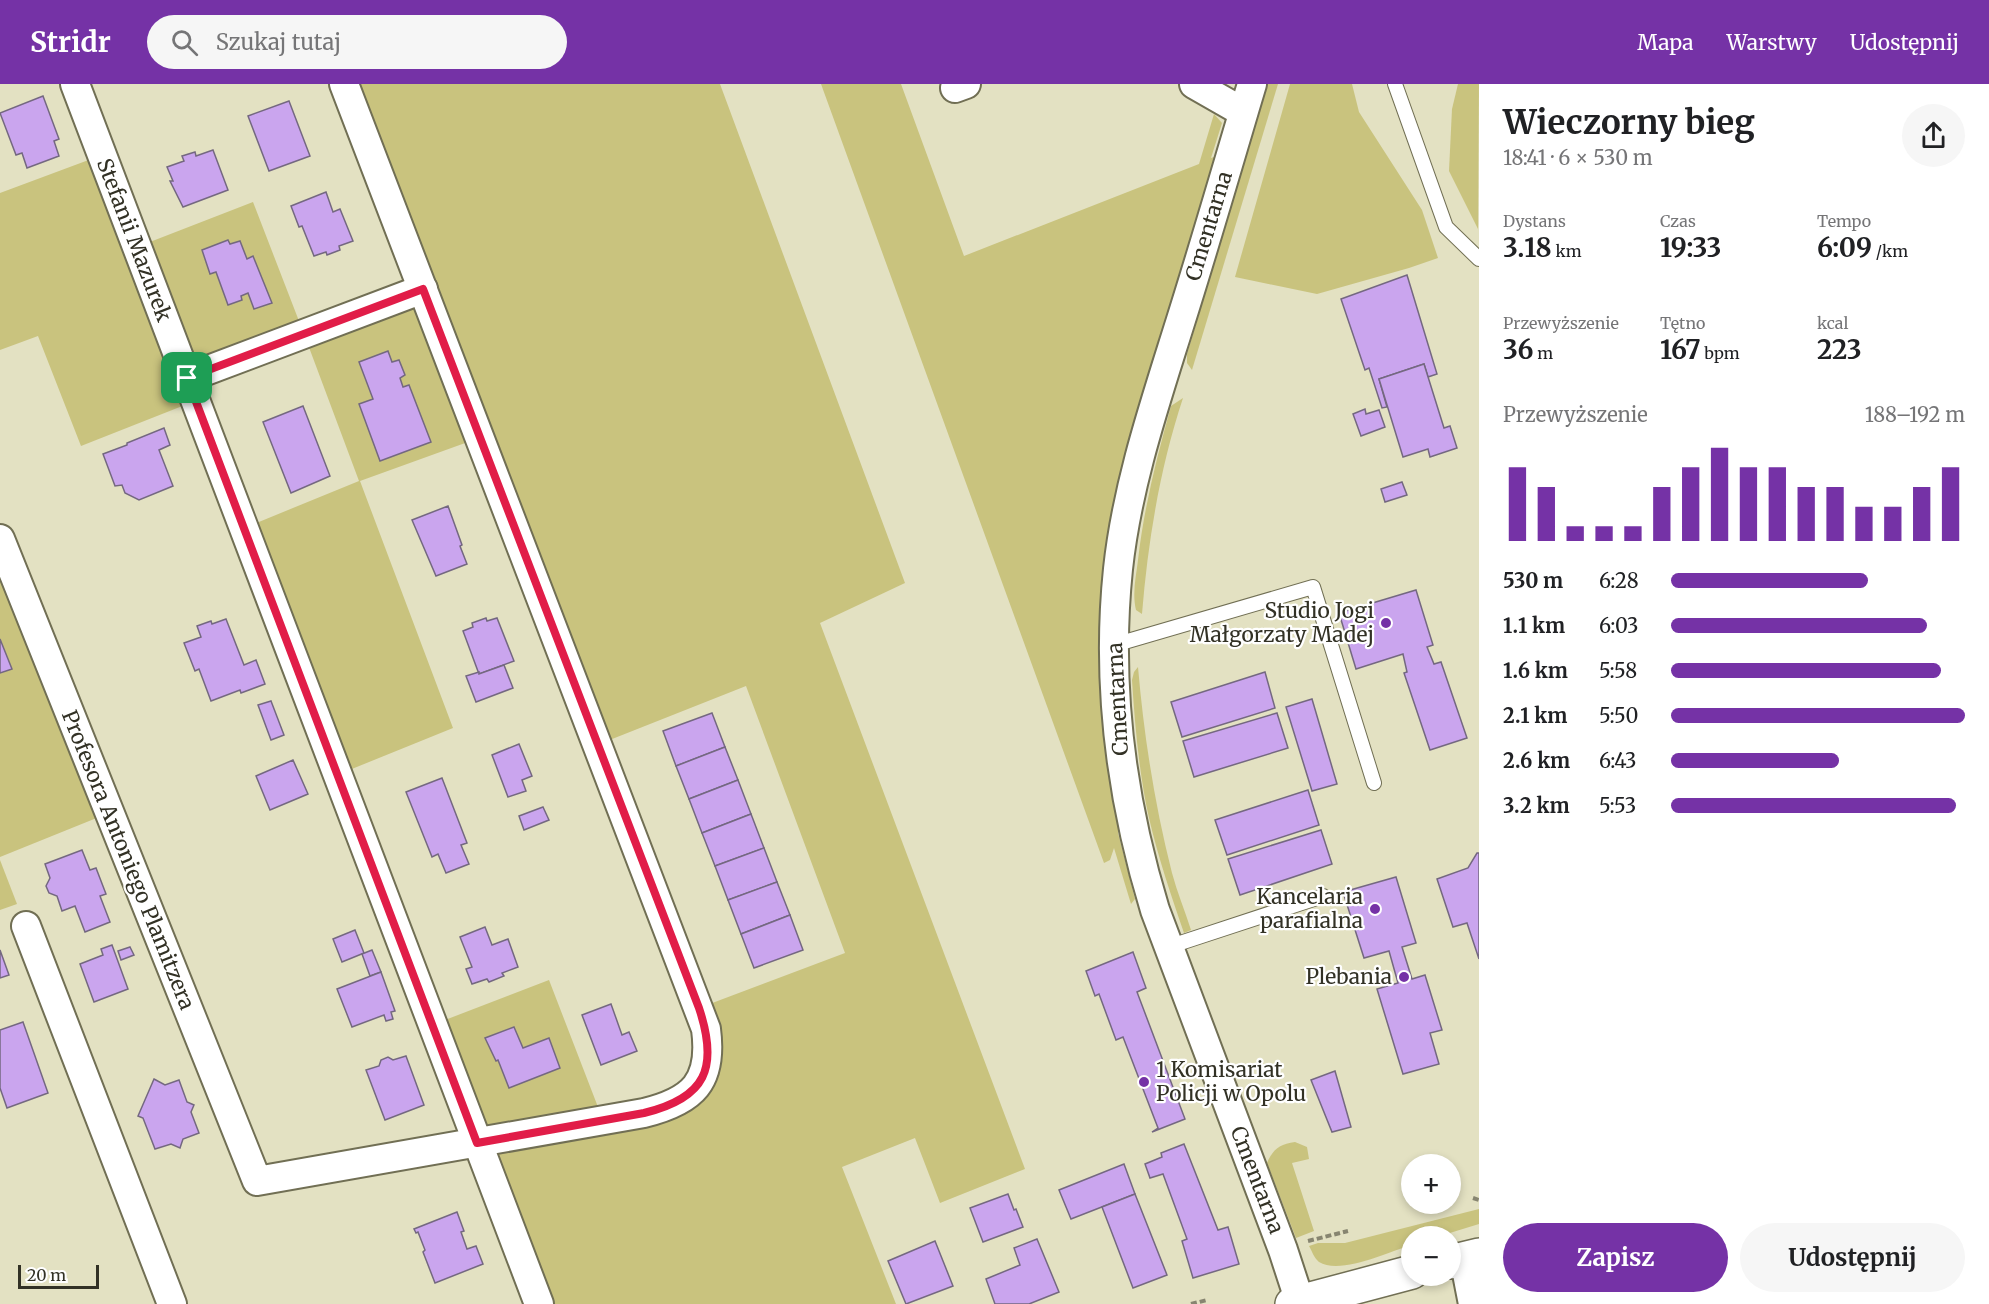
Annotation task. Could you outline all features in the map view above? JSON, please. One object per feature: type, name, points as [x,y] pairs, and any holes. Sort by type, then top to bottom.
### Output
[{"type":"main road","points":[[1296,1303],[1401,1275]]},
{"type":"street","name":"Stefanii Mazurek","points":[[75,84],[539,1304]]},
{"type":"street","points":[[344,84],[699,1008],[708,1044],[703,1076],[696,1088],[685,1098],[668,1107],[477,1143]]},
{"type":"street","points":[[1194,84],[1243,112]]},
{"type":"street","name":"Cmentarna","points":[[1252,84],[1154,403],[1129,504],[1118,569],[1114,691],[1117,737],[1127,802],[1142,867],[1168,947],[1280,1240],[1296,1303]]},
{"type":"street","points":[[187,378],[423,289]]},
{"type":"street","name":"Profesora Antoniego Plamitzera","points":[[0,539],[257,1181],[477,1143]]},
{"type":"street","points":[[26,926],[172,1304]]},
{"type":"street","points":[[1464,1258],[1473,1304]]},
{"type":"lane","points":[[1395,84],[1446,227],[1479,259]]},
{"type":"lane","points":[[1114,645],[1313,587],[1374,783]]},
{"type":"lane","points":[[1168,947],[1323,896]]},
{"type":"path","points":[[1473,1197],[1479,1200]]},
{"type":"path","points":[[1301,1243],[1348,1231]]},
{"type":"path","points":[[1191,1304],[1207,1300]]},
{"type":"shaded area","points":[[344,84],[720,84],[905,583],[820,623],[1025,1169],[940,1203],[915,1138],[842,1167],[896,1304],[539,1304],[432,1025],[549,980],[603,1120],[696,1088],[699,1008],[845,953],[746,686],[597,745],[479,438],[360,481],[453,728],[337,775],[244,528],[359,481],[304,334],[422,289]]},
{"type":"shaded area","points":[[821,84],[901,84],[964,256],[1199,164],[1214,114],[1222,123],[1211,158],[1231,151],[1122,539],[1127,802],[1118,833],[1135,899],[1131,904],[1114,848],[1110,860],[1104,863]]},
{"type":"shaded area","points":[[1268,84],[1278,84],[1192,370],[1187,363],[1187,354]]},
{"type":"shaded area","points":[[1290,84],[1352,84],[1359,112],[1422,210],[1438,258],[1317,294],[1235,277]]},
{"type":"shaded area","points":[[1458,84],[1479,84],[1478,229],[1449,171],[1452,109]]},
{"type":"shaded area","points":[[102,155],[137,247],[253,202],[304,334],[187,378],[195,401],[81,446],[38,336],[0,350],[0,193]]},
{"type":"shaded area","points":[[1183,398],[1156,505],[1142,614],[1136,610],[1134,591],[1144,521],[1171,406]]},
{"type":"shaded area","points":[[0,539],[109,813],[0,857]]},
{"type":"shaded area","points":[[1138,667],[1143,719],[1160,822],[1174,880],[1191,930],[1184,933],[1156,847],[1143,784],[1132,680]]},
{"type":"shaded area","points":[[0,860],[17,904],[0,910]]},
{"type":"shaded area","points":[[1295,1142],[1307,1147],[1309,1159],[1292,1163],[1314,1231],[1296,1238],[1267,1163],[1278,1148]]},
{"type":"shaded area","points":[[1479,1209],[1479,1224],[1461,1230],[1461,1226],[1412,1226],[1461,1214]]},
{"type":"shaded area","points":[[1401,1229],[1401,1249],[1352,1264],[1339,1266],[1319,1262],[1309,1246],[1318,1243],[1345,1243]]},
{"type":"building","points":[[43,96],[59,139],[54,141],[59,156],[27,168],[22,153],[16,155],[0,113]]},
{"type":"building","points":[[289,101],[310,156],[269,171],[248,116]]},
{"type":"building","points":[[213,150],[228,190],[183,207],[170,181],[173,181],[167,167],[184,161],[182,156],[195,152],[196,156]]},
{"type":"building","points":[[326,192],[333,212],[340,209],[353,241],[339,246],[340,250],[327,255],[326,252],[314,256],[291,206]]},
{"type":"building","points":[[228,240],[230,244],[240,241],[247,259],[253,256],[272,303],[254,309],[248,293],[241,296],[242,300],[228,305],[216,272],[210,274],[202,250]]},
{"type":"building","points":[[1407,275],[1437,374],[1428,377],[1424,364],[1379,379],[1387,407],[1382,408],[1369,368],[1365,370],[1341,299]]},
{"type":"building","points":[[388,351],[392,362],[399,360],[405,375],[400,378],[403,387],[409,385],[431,442],[380,461],[359,404],[373,399],[359,362]]},
{"type":"building","points":[[1424,364],[1444,428],[1450,426],[1457,448],[1430,457],[1428,449],[1403,457],[1379,379]]},
{"type":"building","points":[[303,406],[330,476],[291,493],[263,422]]},
{"type":"building","points":[[1365,409],[1366,414],[1379,410],[1385,427],[1361,436],[1353,414]]},
{"type":"building","points":[[164,428],[170,445],[159,450],[173,486],[139,500],[125,493],[122,485],[115,486],[103,454]]},
{"type":"building","points":[[1402,482],[1407,495],[1385,502],[1381,489]]},
{"type":"building","points":[[448,506],[467,564],[436,576],[412,520]]},
{"type":"building","points":[[1416,590],[1433,645],[1427,647],[1434,664],[1441,662],[1467,738],[1430,750],[1404,673],[1407,672],[1403,654],[1356,669],[1339,613]]},
{"type":"building","points":[[486,618],[487,621],[497,618],[514,661],[479,674],[463,631],[473,627],[472,623]]},
{"type":"building","points":[[226,619],[244,665],[256,660],[265,684],[211,701],[199,669],[195,671],[184,643],[201,637],[197,626]]},
{"type":"building","points":[[0,639],[12,669],[0,673]]},
{"type":"building","points":[[504,665],[513,688],[476,702],[466,676]]},
{"type":"building","points":[[1265,672],[1275,708],[1182,737],[1171,702]]},
{"type":"building","points":[[1312,699],[1337,784],[1312,791],[1286,707]]},
{"type":"building","points":[[271,701],[284,735],[271,740],[258,705]]},
{"type":"building","points":[[712,713],[725,747],[676,766],[663,731]]},
{"type":"building","points":[[1277,713],[1288,748],[1194,777],[1183,741]]},
{"type":"building","points":[[519,744],[532,776],[522,780],[526,791],[508,797],[492,755]]},
{"type":"building","points":[[725,747],[738,780],[689,799],[676,766]]},
{"type":"building","points":[[293,760],[308,794],[270,810],[256,776]]},
{"type":"building","points":[[442,778],[467,843],[461,845],[469,864],[446,873],[438,854],[432,857],[406,792]]},
{"type":"building","points":[[738,780],[751,814],[702,833],[689,799]]},
{"type":"building","points":[[1308,790],[1319,825],[1227,855],[1215,820]]},
{"type":"building","points":[[543,807],[549,820],[524,830],[519,816]]},
{"type":"building","points":[[751,814],[764,848],[715,866],[702,833]]},
{"type":"building","points":[[1321,830],[1332,864],[1240,895],[1228,859]]},
{"type":"building","points":[[764,848],[777,882],[728,900],[715,866]]},
{"type":"building","points":[[82,850],[90,870],[96,868],[106,894],[100,896],[110,922],[85,932],[75,906],[62,911],[57,896],[49,893],[46,886],[50,878],[45,864]]},
{"type":"building","points":[[1479,853],[1479,959],[1467,923],[1453,927],[1437,879],[1468,868]]},
{"type":"building","name":"Plebania","points":[[1396,877],[1416,943],[1402,947],[1412,979],[1425,975],[1442,1030],[1430,1033],[1439,1064],[1403,1074],[1377,989],[1398,983],[1389,951],[1364,958],[1343,892]]},
{"type":"building","points":[[777,882],[790,915],[741,934],[728,900]]},
{"type":"building","points":[[790,915],[803,950],[754,968],[741,934]]},
{"type":"building","points":[[485,927],[492,945],[508,939],[518,967],[502,973],[504,976],[489,982],[487,979],[472,984],[466,969],[472,967],[460,937]]},
{"type":"building","points":[[355,930],[364,953],[342,962],[333,939]]},
{"type":"building","points":[[112,945],[128,989],[94,1002],[80,964],[103,955],[101,949]]},
{"type":"building","points":[[130,947],[134,955],[121,960],[118,951]]},
{"type":"building","points":[[0,950],[9,975],[0,978]]},
{"type":"building","points":[[372,950],[381,972],[370,976],[362,954]]},
{"type":"building","points":[[1133,952],[1146,988],[1137,992],[1185,1119],[1152,1132],[1158,1128],[1123,1037],[1116,1040],[1099,994],[1095,996],[1086,971]]},
{"type":"building","points":[[381,972],[395,1011],[391,1012],[393,1019],[386,1021],[384,1015],[352,1027],[337,989]]},
{"type":"building","points":[[611,1004],[622,1035],[629,1032],[637,1051],[601,1065],[582,1015]]},
{"type":"building","points":[[23,1022],[48,1093],[7,1108],[0,1088],[0,1030]]},
{"type":"building","points":[[514,1027],[523,1048],[549,1038],[560,1068],[509,1088],[498,1060],[496,1061],[485,1038]]},
{"type":"building","points":[[406,1056],[424,1105],[385,1120],[366,1070],[379,1066],[381,1060],[388,1057],[393,1060]]},
{"type":"building","points":[[1335,1071],[1351,1127],[1332,1132],[1311,1080]]},
{"type":"building","points":[[154,1079],[165,1085],[179,1080],[187,1102],[194,1105],[191,1112],[199,1133],[183,1139],[180,1148],[171,1144],[155,1149],[143,1118],[138,1116]]},
{"type":"building","points":[[1184,1144],[1218,1230],[1228,1227],[1239,1264],[1193,1278],[1182,1241],[1187,1239],[1163,1174],[1150,1178],[1145,1164],[1162,1157],[1161,1153]]},
{"type":"building","points":[[1124,1164],[1135,1194],[1071,1219],[1059,1190]]},
{"type":"building","points":[[1008,1194],[1023,1227],[983,1242],[970,1208]]},
{"type":"building","points":[[1135,1194],[1167,1275],[1133,1288],[1102,1207]]},
{"type":"building","points":[[457,1212],[464,1231],[461,1232],[467,1249],[476,1246],[483,1264],[435,1283],[418,1232],[416,1233],[414,1229]]},
{"type":"building","points":[[1037,1239],[1059,1292],[1029,1304],[995,1304],[986,1279],[1020,1265],[1014,1248]]},
{"type":"building","points":[[935,1241],[953,1286],[906,1304],[888,1261]]},
{"type":"place","name":"Studio Jogi Małgorzaty Madej","points":[[1386,623]]},
{"type":"place","name":"Kancelaria parafialna","points":[[1375,909]]},
{"type":"place","name":"Plebania","points":[[1404,977]]},
{"type":"place","name":"1 Komisariat Policji w Opolu","points":[[1144,1082]]},
{"type":"route","points":[[423,289],[706,1029],[708,1044],[703,1076],[696,1088],[685,1098],[668,1107],[644,1113],[477,1143],[187,378],[423,289]]}]
